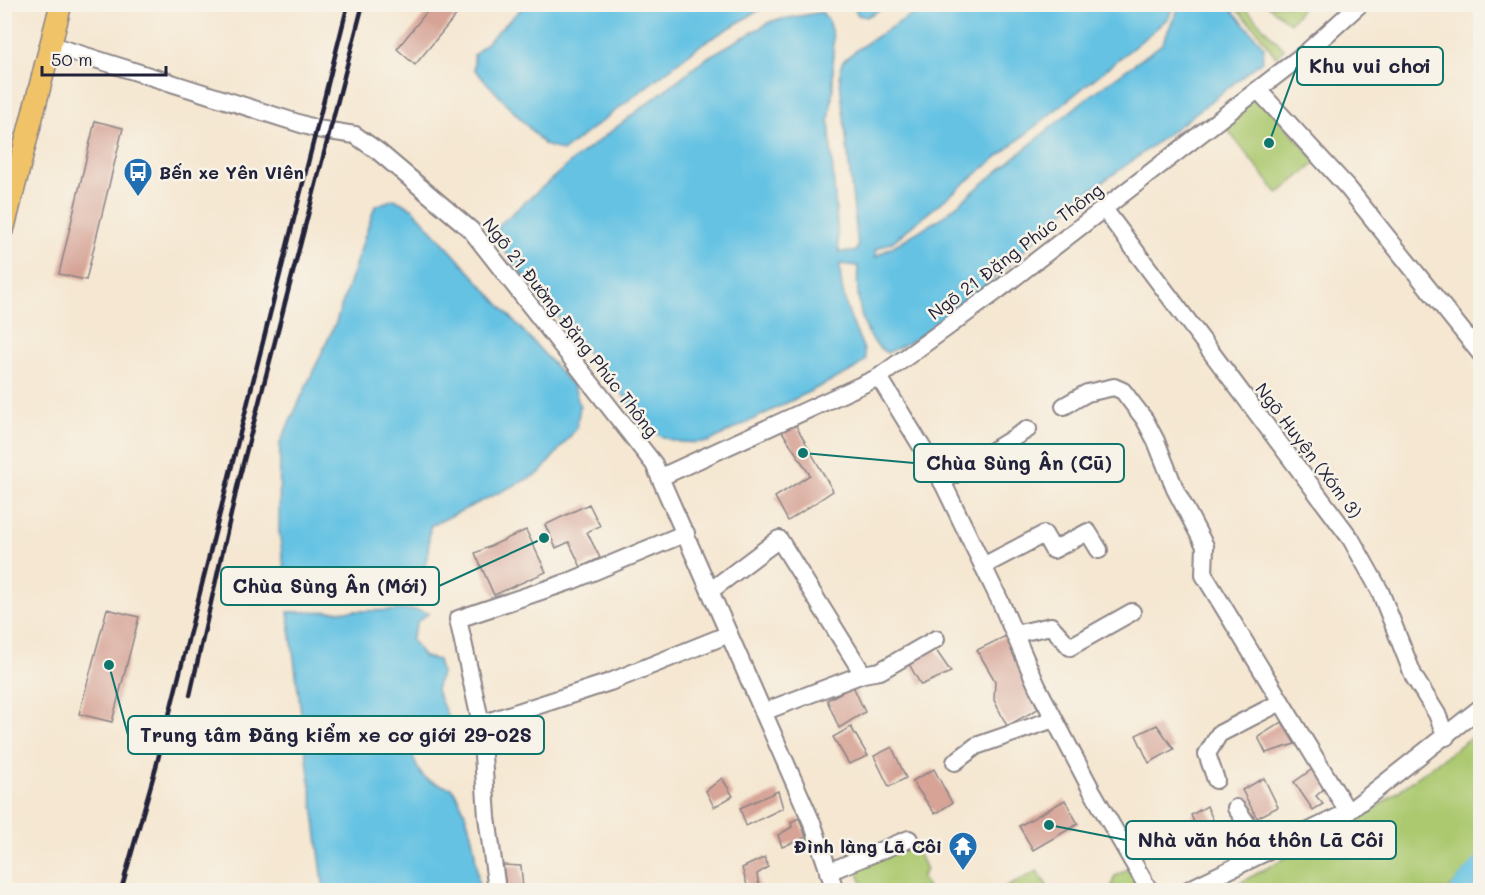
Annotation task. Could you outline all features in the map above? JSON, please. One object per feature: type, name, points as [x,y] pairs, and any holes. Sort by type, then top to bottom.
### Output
[{"type":"main road","points":[[4,227],[61,4]]},
{"type":"street","name":"Ngõ 21 Đặng Phúc Thông","points":[[661,477],[879,377],[997,291],[1258,90],[1308,51],[1360,4]]},
{"type":"street","name":"Ngõ 21 Đường Đặng Phúc Thông","points":[[51,45],[317,129],[355,135],[379,152],[471,230],[654,464],[813,825],[835,891]]},
{"type":"street","points":[[1258,90],[1348,188],[1480,353]]},
{"type":"street","name":"Ngõ Huyện (Xóm 3)","points":[[1104,209],[1352,539],[1380,591],[1414,677],[1437,714],[1446,737]]},
{"type":"street","points":[[879,377],[942,482],[1054,719],[1149,891]]},
{"type":"street","points":[[1064,406],[1087,393],[1114,387],[1123,391],[1144,420],[1175,489],[1205,546],[1204,575],[1348,812]]},
{"type":"street","points":[[942,482],[1028,429]]},
{"type":"street","points":[[983,566],[1044,534],[1053,550],[1088,531],[1099,550]]},
{"type":"street","points":[[497,891],[487,818],[481,724],[458,619],[571,581],[686,533]]},
{"type":"street","points":[[710,591],[779,539],[863,674]]},
{"type":"street","points":[[1015,634],[1051,626],[1070,647],[1132,612]]},
{"type":"street","points":[[481,724],[610,682],[729,634]]},
{"type":"street","points":[[763,712],[863,674],[880,671],[936,639]]},
{"type":"street","points":[[1215,780],[1207,754],[1219,734],[1281,702]]},
{"type":"street","points":[[1188,891],[1348,812],[1480,708]]},
{"type":"street","points":[[955,762],[976,746],[1054,719]]},
{"type":"street","points":[[1236,808],[1267,852]]},
{"type":"street","points":[[828,872],[909,839]]},
{"type":"green space","points":[[1232,5],[1242,5],[1284,49],[1276,57],[1254,27]]},
{"type":"green space","points":[[1267,5],[1300,5],[1303,7],[1290,23]]},
{"type":"green space","points":[[1258,95],[1317,162],[1278,194],[1223,124]]},
{"type":"green space","points":[[1480,731],[1480,855],[1448,890],[1227,890],[1374,809]]},
{"type":"green space","points":[[915,845],[926,870],[921,877],[929,890],[865,890],[856,869]]},
{"type":"green space","points":[[1131,867],[1148,890],[1111,890],[1114,877]]},
{"type":"green space","points":[[1037,871],[1050,890],[1006,890],[1005,888]]},
{"type":"water","points":[[526,4],[768,5],[702,44],[563,151],[545,145],[474,69],[474,55]]},
{"type":"water","points":[[853,4],[888,5],[867,17],[858,15]]},
{"type":"water","points":[[926,5],[1173,5],[1169,17],[1151,33],[892,242],[876,249],[875,257],[941,218],[1083,101],[1162,44],[1180,5],[1228,5],[1264,47],[1262,61],[1075,202],[983,289],[937,325],[913,340],[887,353],[878,346],[870,337],[861,314],[858,266],[840,264],[846,305],[866,360],[853,370],[708,442],[673,441],[654,432],[509,258],[498,237],[499,225],[571,162],[708,57],[772,21],[822,12],[828,20],[833,37],[833,89],[829,121],[839,252],[855,252],[858,247],[840,81],[841,65],[856,51]]},
{"type":"water","points":[[394,199],[412,208],[574,387],[580,407],[576,429],[540,473],[430,526],[428,553],[421,583],[360,599],[303,594],[287,589],[279,531],[280,443],[336,322],[375,206]]},
{"type":"water","points":[[416,610],[429,613],[418,621],[411,639],[424,657],[438,660],[441,673],[436,690],[449,719],[417,731],[409,740],[421,774],[432,782],[452,788],[459,799],[472,837],[479,890],[324,890],[288,612]]},
{"type":"building","points":[[433,4],[445,4],[457,14],[415,65],[397,49]]},
{"type":"building","points":[[95,121],[123,128],[86,280],[59,274]]},
{"type":"building","points":[[795,424],[833,491],[788,521],[775,497],[810,475],[781,430]]},
{"type":"building","points":[[589,504],[600,526],[587,532],[600,558],[581,567],[569,542],[556,548],[545,525]]},
{"type":"building","points":[[526,530],[546,572],[494,595],[475,553]]},
{"type":"building","points":[[107,609],[139,617],[112,722],[79,714]]},
{"type":"building","points":[[1006,636],[1038,709],[1007,726],[994,700],[995,681],[977,650]]},
{"type":"building","points":[[933,646],[951,672],[921,685],[909,664]]},
{"type":"building","points":[[853,686],[865,712],[839,728],[827,700]]},
{"type":"building","points":[[1282,722],[1295,744],[1266,753],[1258,737]]},
{"type":"building","points":[[1157,725],[1174,749],[1149,763],[1136,735]]},
{"type":"building","points":[[851,727],[868,756],[849,764],[833,737]]},
{"type":"building","points":[[892,747],[906,778],[889,787],[874,756]]},
{"type":"building","points":[[1317,766],[1328,785],[1316,796],[1323,804],[1313,810],[1294,782]]},
{"type":"building","points":[[934,769],[952,803],[935,814],[912,781]]},
{"type":"building","points":[[722,778],[733,796],[714,807],[706,791]]},
{"type":"building","points":[[1264,778],[1278,807],[1257,818],[1242,790]]},
{"type":"building","points":[[778,791],[783,808],[746,826],[740,808]]},
{"type":"building","points":[[1065,800],[1078,824],[1033,850],[1019,826]]},
{"type":"building","points":[[1207,806],[1222,840],[1205,850],[1191,815]]},
{"type":"building","points":[[799,818],[806,837],[782,847],[778,835],[792,827],[791,822]]},
{"type":"building","points":[[765,857],[768,867],[757,874],[759,887],[748,889],[742,868]]},
{"type":"building","points":[[503,865],[521,866],[523,889],[506,889]]},
{"type":"waterway","points":[[1460,890],[1480,867]]},
{"type":"railway","points":[[121,890],[156,767],[348,4]]},
{"type":"railway","points":[[190,695],[238,483],[363,4]]},
{"type":"place","name":"Khu vui chơi","points":[[1269,143]]},
{"type":"place","name":"Bến xe Yên Viên","points":[[138,198]]},
{"type":"place","name":"Chùa Sùng Ân (Cũ)","points":[[803,453]]},
{"type":"place","name":"Chùa Sùng Ân (Mới)","points":[[544,538]]},
{"type":"place","name":"Trung tâm Đăng kiểm xe cơ giới 29-02S","points":[[109,665]]},
{"type":"place","name":"Nhà văn hóa thôn Lã Côi","points":[[1049,825]]},
{"type":"place","name":"Đình làng Lã Côi","points":[[963,872]]}]
